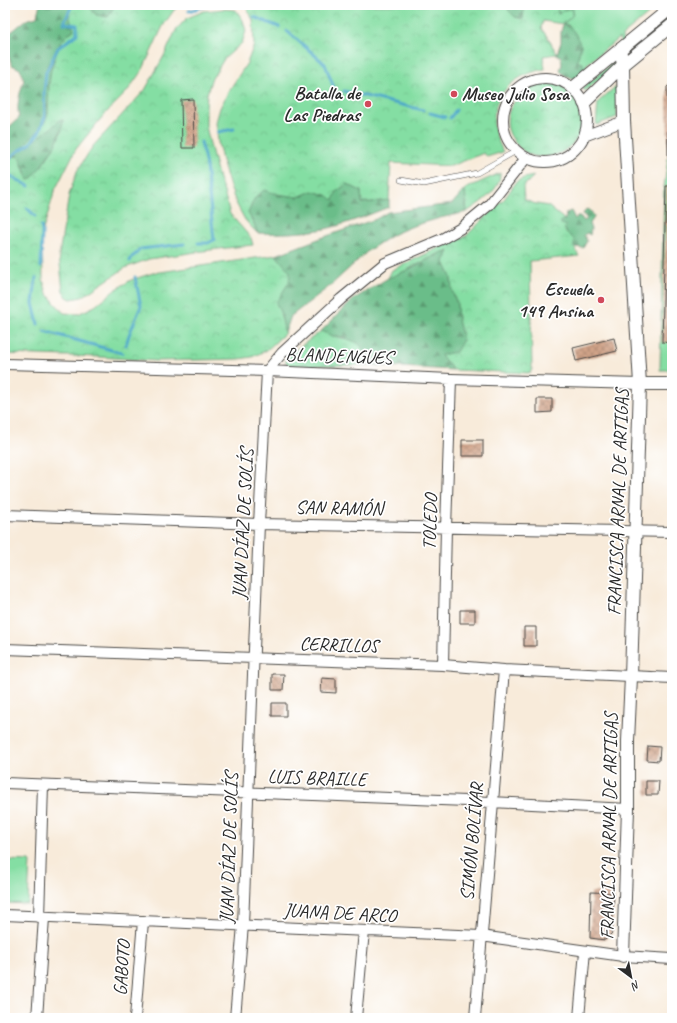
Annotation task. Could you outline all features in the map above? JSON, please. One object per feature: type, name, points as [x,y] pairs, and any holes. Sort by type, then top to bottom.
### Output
[{"type":"street","points":[[573,88],[672,7]]},
{"type":"street","points":[[584,103],[623,65],[672,25]]},
{"type":"street","name":"FRANCISCA ARNAL DE ARTIGAS","points":[[620,49],[623,65],[624,121],[640,384],[628,741],[628,809],[624,956]]},
{"type":"street","points":[[550,78],[562,81],[573,88],[584,103],[587,114],[587,125],[584,136],[577,148],[567,157],[554,162],[540,162],[526,158],[516,151],[509,143],[504,133],[503,111],[508,100],[516,90],[526,82],[550,78]]},
{"type":"street","points":[[584,136],[624,121]]},
{"type":"street","points":[[267,371],[282,353],[341,299],[385,263],[442,239],[461,228],[489,205],[526,158]]},
{"type":"street","name":"BLANDENGUES","points":[[5,364],[267,371],[451,379],[672,384]]},
{"type":"street","name":"JUAN DÍAZ DE SOLÍS","points":[[235,1018],[243,925],[259,524],[267,371]]},
{"type":"street","name":"TOLEDO","points":[[443,666],[451,379]]},
{"type":"street","name":"SAN RAMÓN","points":[[5,515],[259,524],[672,532]]},
{"type":"street","name":"CERRILLOS","points":[[5,649],[443,666],[672,678]]},
{"type":"street","name":"SIMÓN BOLÍVAR","points":[[475,1018],[504,670]]},
{"type":"street","name":"LUIS BRAILLE","points":[[5,783],[492,802],[628,809]]},
{"type":"street","points":[[37,1018],[42,917],[43,785]]},
{"type":"street","name":"JUANA DE ARCO","points":[[5,915],[481,936],[624,956],[672,959]]},
{"type":"street","name":"GABOTO","points":[[135,1018],[143,921]]},
{"type":"street","points":[[356,1018],[364,931]]},
{"type":"street","points":[[579,1018],[585,951]]},
{"type":"lane","points":[[401,180],[424,184],[477,173],[516,151]]},
{"type":"green space","points":[[40,5],[73,5],[71,7],[74,29],[61,41],[51,69],[48,113],[45,122],[25,147],[51,128],[59,120],[63,120],[62,128],[57,142],[40,168],[36,181],[29,182],[19,156],[5,157],[5,129],[19,118],[18,103],[24,80],[20,69],[12,65],[5,47],[5,37],[26,20],[37,17]]},
{"type":"green space","points":[[73,5],[88,5],[96,15],[108,17],[115,5],[181,5],[174,10],[163,26],[143,69],[126,93],[103,116],[76,149],[55,190],[42,233],[43,280],[47,293],[64,313],[78,314],[95,306],[115,290],[131,280],[153,273],[276,255],[290,272],[289,282],[276,303],[280,312],[285,333],[267,350],[252,357],[239,359],[156,361],[101,357],[5,354],[5,157],[19,156],[29,181],[46,160],[59,136],[63,120],[59,120],[51,128],[24,148],[26,143],[45,122],[48,113],[51,69],[61,41],[74,29],[70,20],[70,11]]},
{"type":"green space","points":[[88,5],[115,5],[108,17],[96,15]]},
{"type":"green space","points":[[245,5],[508,5],[508,10],[515,17],[523,19],[524,11],[521,5],[557,5],[558,13],[567,9],[573,9],[572,16],[563,24],[543,21],[541,28],[557,54],[543,56],[545,69],[535,71],[517,79],[503,92],[499,100],[495,109],[494,128],[503,152],[487,157],[484,153],[451,166],[391,163],[389,200],[362,203],[361,191],[347,184],[337,191],[333,200],[327,195],[312,191],[298,197],[277,194],[264,190],[254,199],[248,213],[257,233],[245,220],[230,187],[218,142],[216,122],[220,108],[228,92],[247,63],[254,45],[253,20]]},
{"type":"green space","points":[[508,5],[521,5],[524,10],[523,19],[515,17],[508,10]]},
{"type":"green space","points":[[557,5],[659,5],[622,36],[623,43],[621,44],[619,38],[586,65],[587,72],[583,76],[578,61],[581,46],[568,25],[563,24],[572,16],[573,9],[567,9],[558,14]]},
{"type":"green space","points":[[223,9],[236,10],[243,20],[246,31],[242,43],[224,59],[211,80],[207,94],[206,126],[219,179],[230,214],[251,238],[253,245],[149,259],[125,268],[82,297],[71,299],[67,297],[63,291],[59,255],[69,195],[77,171],[93,146],[145,90],[165,54],[176,30],[187,18],[204,11]]},
{"type":"green space","points":[[672,12],[672,21],[631,54],[630,46]]},
{"type":"green space","points":[[563,24],[570,27],[581,46],[577,62],[583,63],[583,76],[575,79],[565,76],[560,70],[562,64],[561,57],[557,54],[561,42]]},
{"type":"green space","points":[[617,59],[618,64],[585,91],[582,88]]},
{"type":"green space","points":[[545,82],[560,83],[582,109],[583,125],[575,142],[562,152],[546,157],[538,157],[523,151],[517,145],[509,131],[507,120],[510,109],[516,99],[524,91],[534,85]]},
{"type":"green space","points":[[615,87],[617,89],[617,117],[596,125],[598,102]]},
{"type":"green space","points":[[668,158],[672,158],[672,370],[660,370],[664,187]]},
{"type":"green space","points":[[500,173],[497,185],[493,191],[467,212],[465,189]]},
{"type":"green space","points":[[534,176],[523,187],[524,199],[532,203],[548,206],[565,220],[561,221],[561,224],[567,226],[564,229],[574,239],[574,247],[579,256],[530,261],[532,369],[530,373],[453,370],[441,355],[456,352],[463,340],[458,319],[457,304],[452,290],[451,277],[444,262],[449,251],[442,252],[388,278],[392,270],[466,236],[505,198],[517,181]]},
{"type":"green space","points":[[347,184],[361,191],[362,203],[389,200],[389,207],[333,227],[291,233],[257,233],[248,213],[254,199],[264,190],[277,194],[298,197],[312,191],[327,195],[337,191]]},
{"type":"green space","points":[[465,189],[467,212],[413,226],[394,234],[369,250],[330,286],[291,316],[285,333],[280,312],[275,303],[289,282],[280,260],[276,255],[376,219],[388,212],[452,204]]},
{"type":"green space","points":[[586,209],[590,210],[594,216],[589,224],[591,229],[590,235],[587,233],[584,235],[587,241],[583,248],[574,247],[573,239],[564,229],[566,226],[560,224],[561,221],[565,220],[566,213],[571,211],[575,219],[577,217],[581,217],[584,221],[587,219],[583,214]]},
{"type":"green space","points":[[449,251],[444,262],[451,277],[452,290],[457,304],[458,319],[463,340],[457,352],[441,355],[453,370],[367,365],[366,358],[356,343],[343,337],[332,336],[321,331],[354,299],[388,278],[442,252]]},
{"type":"green space","points":[[321,331],[332,336],[352,340],[361,346],[367,365],[289,366],[286,363],[286,358],[289,355]]},
{"type":"green space","points":[[5,860],[30,861],[28,904],[5,903]]},
{"type":"building","points":[[672,82],[672,158],[668,158],[667,87]]},
{"type":"building","points":[[193,99],[194,148],[182,148],[181,100]]},
{"type":"building","points":[[666,186],[672,186],[672,343],[662,342]]},
{"type":"building","points":[[614,338],[617,351],[576,361],[573,348]]},
{"type":"building","points":[[537,399],[552,399],[552,412],[537,413]]},
{"type":"building","points":[[462,440],[483,440],[483,456],[462,456]]},
{"type":"building","points":[[460,610],[475,610],[475,623],[460,623]]},
{"type":"building","points":[[524,627],[536,627],[536,646],[524,646]]},
{"type":"building","points":[[272,674],[284,674],[283,690],[272,690]]},
{"type":"building","points":[[322,678],[336,679],[336,693],[321,692]]},
{"type":"building","points":[[272,703],[286,703],[286,716],[272,716]]},
{"type":"building","points":[[648,746],[660,747],[659,761],[647,760]]},
{"type":"building","points":[[646,781],[659,781],[658,795],[646,795]]},
{"type":"building","points":[[591,892],[614,893],[612,933],[605,940],[590,938]]},
{"type":"waterway","points":[[5,163],[14,154],[30,144],[39,132],[45,117],[44,92],[46,72],[58,48],[77,34],[77,25],[64,23],[72,5]]},
{"type":"waterway","points":[[172,5],[176,7]]},
{"type":"waterway","points":[[189,11],[206,6]]},
{"type":"waterway","points":[[254,17],[279,27]]},
{"type":"waterway","points":[[287,31],[325,64],[334,88]]},
{"type":"waterway","points":[[344,91],[423,110]]},
{"type":"waterway","points":[[450,118],[456,110]]},
{"type":"waterway","points":[[430,113],[445,117]]},
{"type":"waterway","points":[[218,132],[234,129]]},
{"type":"waterway","points":[[198,243],[208,243],[214,240],[206,166],[201,142]]},
{"type":"waterway","points":[[5,173],[29,186]]},
{"type":"waterway","points":[[27,208],[35,216]]},
{"type":"waterway","points":[[41,226],[41,267]]},
{"type":"waterway","points":[[130,261],[140,249],[184,244]]},
{"type":"waterway","points":[[126,345],[141,306],[135,277]]},
{"type":"waterway","points":[[36,278],[33,303],[38,324]]},
{"type":"waterway","points":[[44,331],[122,353]]},
{"type":"place","name":"Museo Julio Sosa","points":[[454,94]]},
{"type":"place","name":"Batalla de Las Piedras","points":[[368,104]]},
{"type":"place","name":"Escuela 149 Ansina","points":[[601,300]]}]
